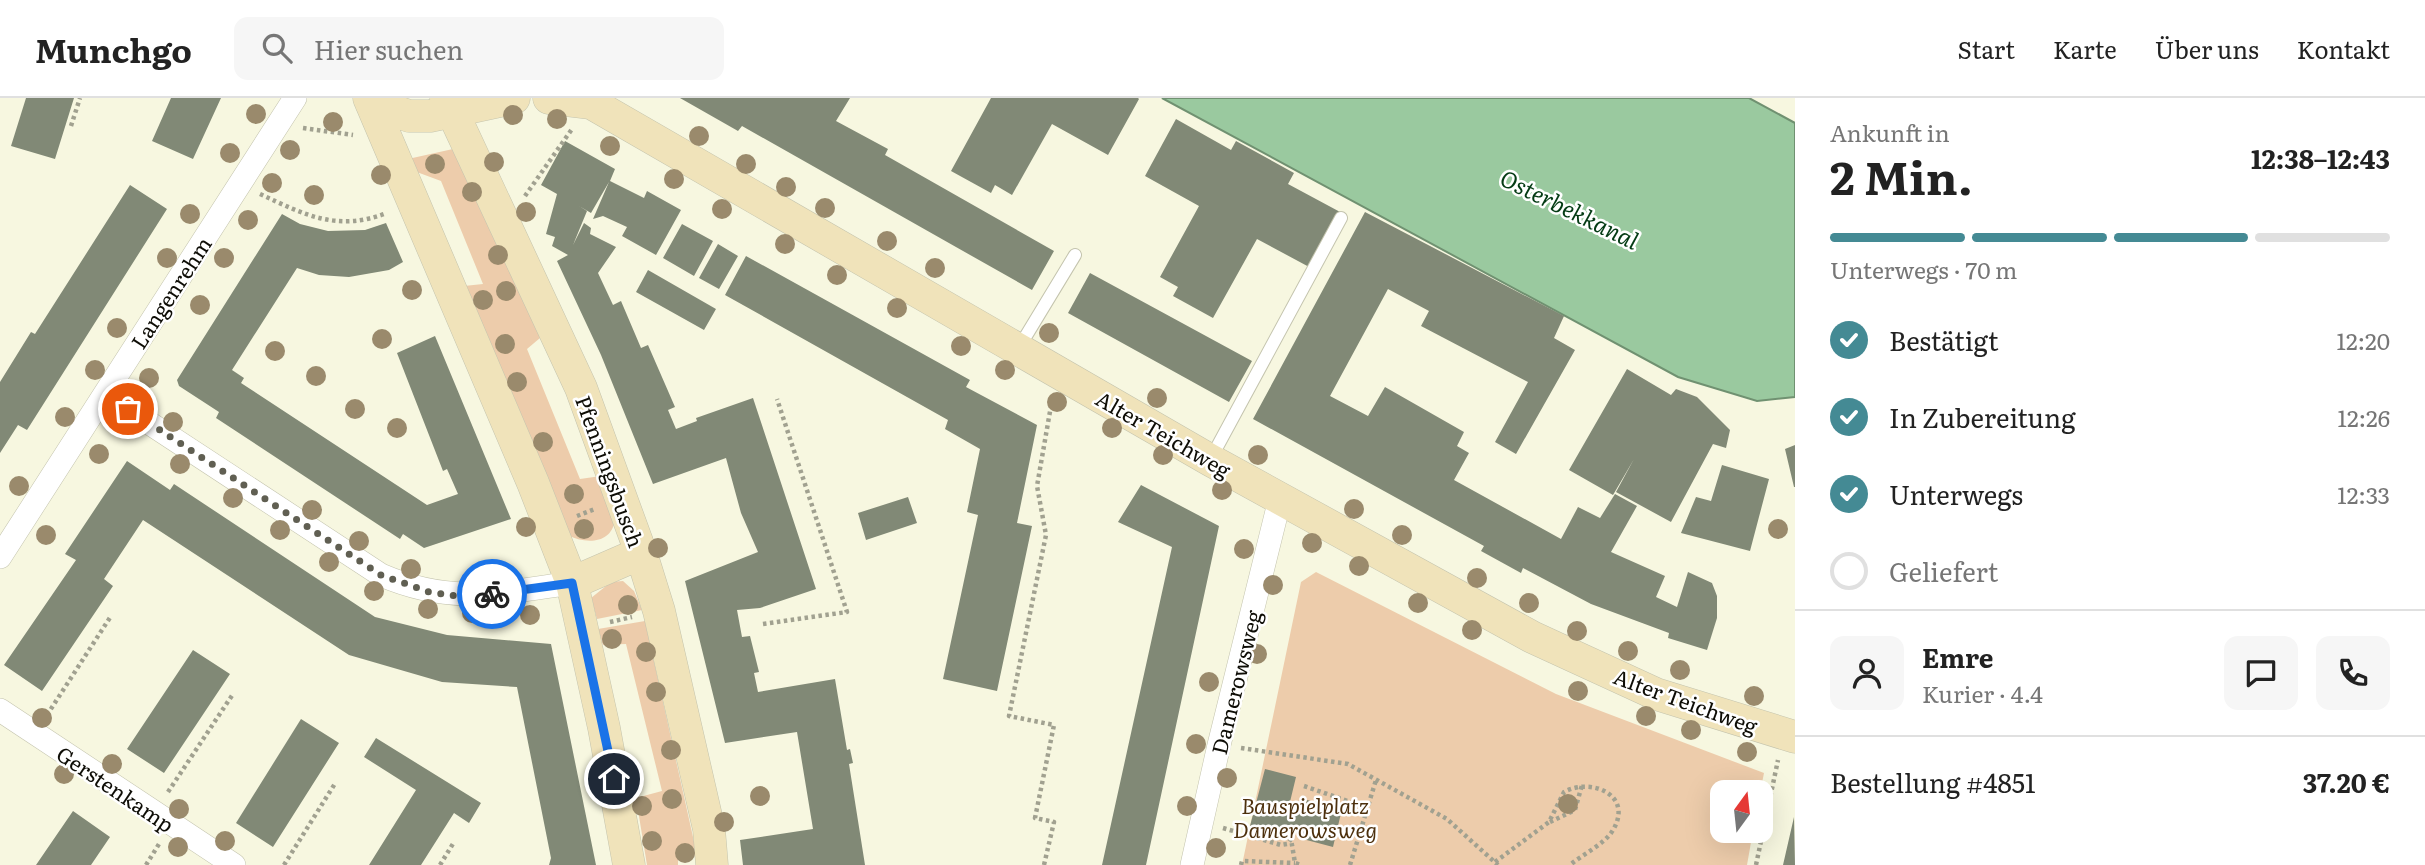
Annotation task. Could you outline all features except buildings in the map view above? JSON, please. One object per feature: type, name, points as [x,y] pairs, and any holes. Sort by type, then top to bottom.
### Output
[{"type":"street","name":"Langenrehm","points":[[0,557],[295,98]]},
{"type":"street","points":[[370,100],[410,116],[430,116],[450,104],[514,98]]},
{"type":"street","name":"Alter Teichweg","points":[[550,98],[588,100],[1210,460],[1532,637],[1656,694],[1789,736]]},
{"type":"street","points":[[370,100],[572,583],[629,865]]},
{"type":"street","name":"Pfenningsbusch","points":[[450,104],[581,388],[641,553],[659,611],[709,829],[712,865]]},
{"type":"street","points":[[105,394],[381,575],[403,584],[456,596],[496,594],[572,583],[641,553]]},
{"type":"street","name":"Damerowsweg","points":[[1192,865],[1280,499]]},
{"type":"street","name":"Gerstenkamp","points":[[0,709],[234,865]]},
{"type":"lane","points":[[1210,460],[1341,218]]},
{"type":"lane","points":[[1017,350],[1075,255]]},
{"type":"path","points":[[71,126],[80,98]]},
{"type":"path","points":[[506,223],[588,100]]},
{"type":"path","points":[[278,125],[387,139]]},
{"type":"path","points":[[240,184],[313,219],[362,222],[414,203]]},
{"type":"path","points":[[1045,865],[1054,822],[1035,818],[1054,725],[1009,716],[1046,535],[1037,486],[1057,372]]},
{"type":"path","points":[[763,624],[847,612],[777,399]]},
{"type":"path","points":[[549,525],[622,500]]},
{"type":"path","points":[[582,628],[659,611]]},
{"type":"path","points":[[35,733],[111,616]]},
{"type":"path","points":[[154,813],[233,694]]},
{"type":"path","points":[[1756,865],[1789,736]]},
{"type":"path","points":[[1219,745],[1348,764],[1447,819],[1496,864],[1549,822],[1576,810],[1582,785]]},
{"type":"path","points":[[1350,865],[1376,780]]},
{"type":"path","points":[[284,865],[336,782]]},
{"type":"path","points":[[1549,822],[1564,792],[1582,785],[1608,792],[1616,799],[1617,819],[1608,837],[1570,865]]},
{"type":"path","points":[[1304,786],[1368,808]]},
{"type":"path","points":[[1201,823],[1281,845],[1287,845],[1291,839],[1298,864],[1242,861],[1241,865]]},
{"type":"path","points":[[440,865],[454,842]]},
{"type":"green space","points":[[462,147],[540,338],[527,349],[580,479],[601,476],[613,503],[613,528],[603,538],[589,541],[567,535],[464,286],[483,284],[441,181],[414,171],[408,159]]},
{"type":"green space","name":"Bauspielplatz Damerowsweg","points":[[1316,572],[1556,694],[1764,773],[1763,780],[1710,780],[1710,844],[1751,844],[1747,865],[1242,865],[1301,582]]},
{"type":"green space","points":[[623,581],[634,591],[642,610],[597,619],[591,598],[611,582]]},
{"type":"green space","points":[[645,621],[697,855],[678,859],[678,865],[647,865],[636,798],[662,791],[626,644],[603,645],[598,629]]},
{"type":"water","name":"Osterbekkanal","points":[[1162,98],[1749,98],[1795,123],[1795,397],[1757,401],[1678,377]]},
{"type":"way so far","points":[[128,409],[381,575],[429,592],[456,596],[492,594]]},
{"type":"route","points":[[492,594],[572,583],[614,779]]}]
